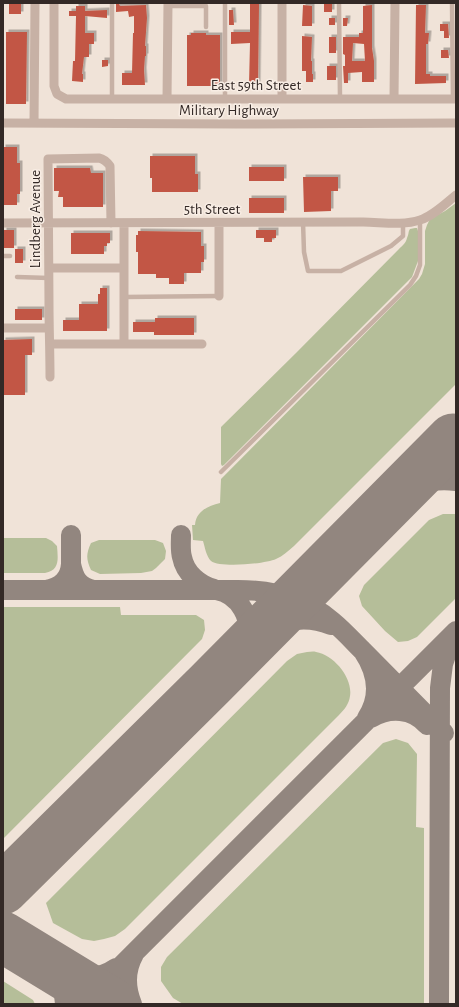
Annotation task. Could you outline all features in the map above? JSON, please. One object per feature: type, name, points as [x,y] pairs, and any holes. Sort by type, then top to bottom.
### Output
[{"type":"street","points":[[34,123],[35,3]]},
{"type":"street","name":"East 59th Street","points":[[54,3],[54,86],[57,94],[66,99],[454,98]]},
{"type":"street","points":[[282,3],[282,99]]},
{"type":"street","points":[[394,98],[395,3]]},
{"type":"street","points":[[168,5],[168,99]]},
{"type":"street","name":"Military Highway","points":[[3,123],[456,123]]},
{"type":"street","name":"Lindberg Avenue","points":[[50,377],[48,158],[99,158],[103,159],[110,166],[110,222]]},
{"type":"street","name":"5th Street","points":[[3,223],[403,223],[420,220],[436,212],[456,195]]},
{"type":"street","points":[[124,222],[124,344]]},
{"type":"street","points":[[219,223],[219,296]]},
{"type":"street","points":[[49,273],[124,268]]},
{"type":"street","points":[[3,328],[49,328]]},
{"type":"street","points":[[50,344],[202,344]]},
{"type":"lane","points":[[112,3],[112,99]]},
{"type":"lane","points":[[225,3],[225,99]]},
{"type":"lane","points":[[339,3],[340,98]]},
{"type":"lane","points":[[452,3],[454,98]]},
{"type":"lane","points":[[168,5],[206,6],[206,27]]},
{"type":"lane","points":[[221,472],[410,285],[416,276],[420,265],[420,220]]},
{"type":"lane","points":[[303,222],[304,252],[308,271],[341,271],[391,246],[403,236],[403,223]]},
{"type":"lane","points":[[3,256],[10,256]]},
{"type":"lane","points":[[17,277],[49,273]]},
{"type":"lane","points":[[124,297],[219,296]]},
{"type":"green space","points":[[456,203],[456,384],[294,546],[283,555],[270,561],[253,564],[233,565],[211,561],[203,541],[193,540],[192,525],[195,525],[198,516],[203,510],[220,503],[221,479],[419,279],[425,264],[425,231],[427,225],[430,219]]},
{"type":"green space","points":[[417,228],[418,261],[412,277],[222,466],[221,427],[403,246],[410,229]]},
{"type":"green space","points":[[443,514],[456,514],[456,598],[417,637],[408,641],[398,642],[385,631],[362,606],[359,596],[364,585],[429,520]]},
{"type":"green space","points":[[3,538],[46,538],[52,541],[57,546],[58,559],[56,567],[50,572],[45,573],[3,573]]},
{"type":"green space","points":[[99,540],[155,540],[163,543],[166,551],[165,559],[152,571],[141,573],[100,574],[91,570],[87,556],[91,543]]},
{"type":"green space","points":[[3,607],[120,607],[121,615],[196,615],[204,620],[205,630],[202,639],[3,839]]},
{"type":"green space","points":[[307,652],[323,654],[335,662],[345,675],[350,689],[350,696],[341,713],[125,929],[115,936],[94,941],[82,939],[53,923],[46,903],[287,661],[297,654]]},
{"type":"green space","points":[[396,739],[408,743],[417,754],[416,827],[424,828],[424,1004],[183,1004],[173,998],[161,981],[161,967],[167,957],[383,743]]},
{"type":"green space","points":[[3,981],[33,1000],[35,1004],[3,1004]]},
{"type":"building","points":[[9,3],[21,3],[21,14],[9,14]]},
{"type":"building","points":[[250,3],[259,3],[258,85],[249,85],[250,43],[231,44],[231,32],[250,32]]},
{"type":"building","points":[[116,4],[119,4],[120,6],[146,5],[145,85],[122,85],[122,73],[132,73],[134,16],[129,17],[128,11],[116,12]]},
{"type":"building","points":[[324,4],[332,4],[332,12],[324,12]]},
{"type":"building","points":[[303,5],[312,6],[312,26],[302,26]]},
{"type":"building","points":[[372,5],[374,82],[362,82],[362,72],[348,73],[348,83],[344,83],[343,66],[345,66],[345,55],[343,54],[343,37],[359,37],[359,33],[363,33],[363,6]],"holes":[[[353,43],[364,44],[365,61],[352,61]]]},
{"type":"building","points":[[416,5],[426,5],[425,33],[429,33],[428,44],[426,44],[426,74],[430,74],[430,76],[446,76],[446,83],[415,84]]},
{"type":"building","points":[[76,6],[85,6],[85,11],[107,10],[107,18],[85,16],[85,33],[94,33],[94,44],[89,44],[89,57],[84,57],[82,74],[83,82],[72,81],[73,61],[75,61],[76,16],[69,16],[69,11],[76,11]]},
{"type":"building","points":[[229,10],[233,10],[234,25],[229,25]]},
{"type":"building","points":[[329,18],[335,18],[335,25],[329,25]]},
{"type":"building","points":[[343,18],[348,18],[347,26],[343,26]]},
{"type":"building","points":[[440,24],[448,24],[449,38],[444,38],[444,31],[440,31]]},
{"type":"building","points":[[6,32],[27,32],[26,104],[6,104]]},
{"type":"building","points":[[191,33],[220,35],[220,86],[187,86],[187,35],[191,35]]},
{"type":"building","points":[[302,36],[312,37],[311,61],[313,82],[306,82],[306,71],[302,71]]},
{"type":"building","points":[[329,37],[336,37],[336,53],[329,53]]},
{"type":"building","points":[[441,50],[448,50],[449,58],[441,58]]},
{"type":"building","points":[[102,60],[108,60],[108,66],[102,67]]},
{"type":"building","points":[[327,66],[336,66],[336,80],[327,80]]},
{"type":"building","points":[[3,147],[17,147],[17,163],[20,163],[20,194],[17,194],[17,205],[3,205]]},
{"type":"building","points":[[150,156],[195,156],[195,174],[198,174],[198,192],[152,192],[152,178],[150,178]]},
{"type":"building","points":[[249,167],[284,167],[284,181],[249,181]]},
{"type":"building","points":[[54,168],[90,168],[91,173],[103,173],[103,207],[63,207],[63,197],[58,197],[59,191],[54,191]]},
{"type":"building","points":[[303,177],[338,177],[338,191],[331,191],[331,211],[304,212]]},
{"type":"building","points":[[249,198],[284,198],[284,213],[249,213]]},
{"type":"building","points":[[4,230],[14,230],[14,248],[4,248]]},
{"type":"building","points":[[256,230],[276,230],[276,238],[272,238],[272,242],[264,242],[264,238],[256,238]]},
{"type":"building","points":[[138,231],[201,232],[201,246],[204,246],[204,262],[201,262],[201,273],[184,273],[184,284],[169,284],[169,278],[156,278],[156,274],[138,274],[136,235],[138,235]]},
{"type":"building","points":[[71,233],[110,233],[110,243],[107,243],[107,246],[104,246],[104,254],[71,254]]},
{"type":"building","points":[[15,249],[23,249],[23,263],[15,263]]},
{"type":"building","points":[[100,288],[107,288],[107,331],[63,331],[63,320],[79,320],[79,304],[98,304],[98,294],[100,294]]},
{"type":"building","points":[[15,309],[42,309],[42,320],[15,320]]},
{"type":"building","points":[[155,318],[194,318],[194,335],[154,335],[154,332],[133,332],[133,322],[155,322]]},
{"type":"building","points":[[32,339],[32,355],[25,355],[25,395],[3,395],[3,340]]},
{"type":"taxiway","points":[[388,505],[411,488],[427,482],[446,480],[456,481]]},
{"type":"taxiway","points":[[71,535],[71,564]]},
{"type":"taxiway","points":[[181,535],[181,554],[189,573],[203,585],[214,589]]},
{"type":"taxiway","points":[[46,590],[56,587],[64,582],[69,574],[71,564],[75,577],[80,584],[93,590]]},
{"type":"taxiway","points":[[3,590],[251,590],[276,594],[300,601],[322,613],[336,624],[363,651]]},
{"type":"taxiway","points":[[216,590],[224,592],[238,602],[243,609],[248,625],[248,634],[245,642],[228,665],[257,638],[270,628],[279,624],[296,620],[314,620],[331,625]]},
{"type":"taxiway","points":[[83,1004],[456,631]]},
{"type":"taxiway","points":[[439,1004],[440,688],[443,664],[451,640]]},
{"type":"taxiway","points":[[367,718],[375,701],[376,684],[372,667],[363,651],[444,733]]},
{"type":"taxiway","points":[[371,718],[385,712],[400,711],[415,715],[427,725]]},
{"type":"taxiway","points":[[132,1004],[128,991],[127,979],[129,966],[134,954]]},
{"type":"taxiway","points":[[65,1004],[60,983],[52,972],[36,957],[66,972],[85,977],[95,977],[116,968]]},
{"type":"runway","points":[[3,889],[210,684],[453,439]]},
{"type":"runway","points":[[3,937],[113,1004]]}]
